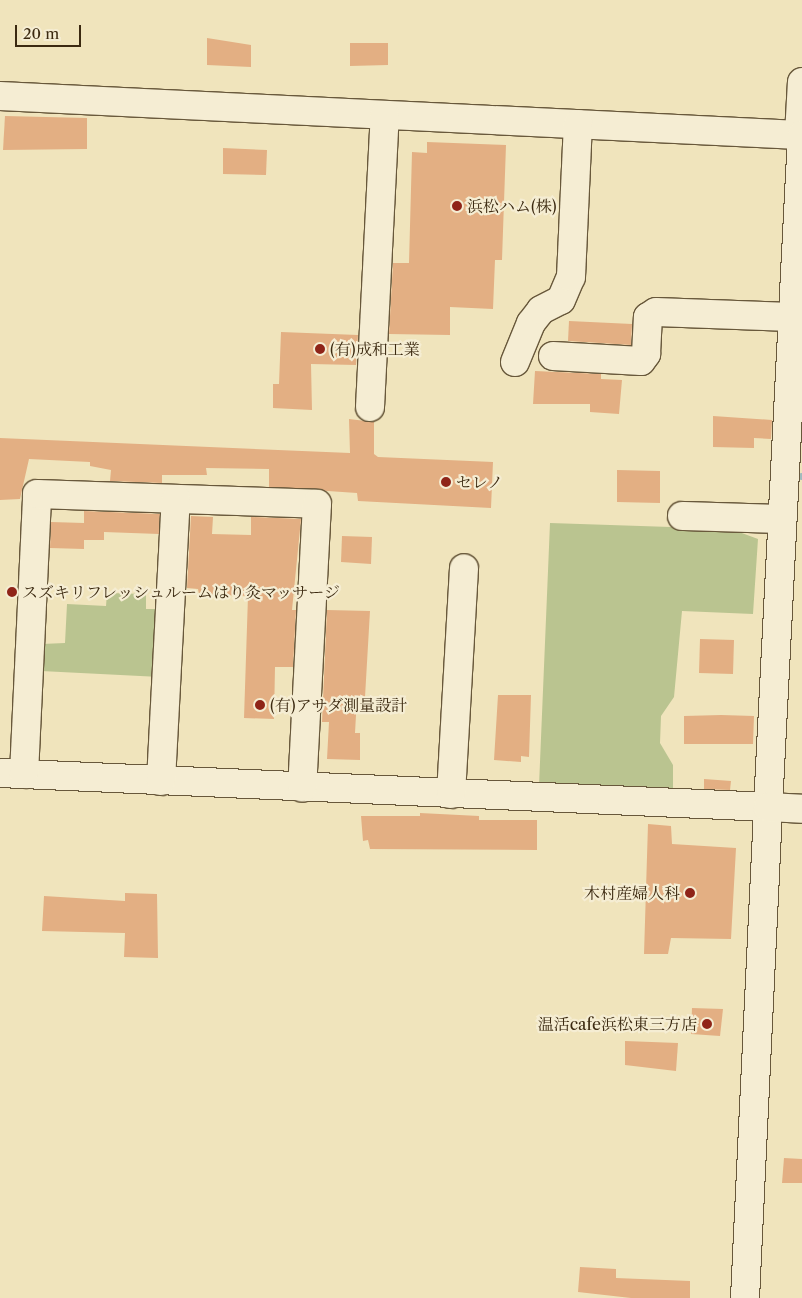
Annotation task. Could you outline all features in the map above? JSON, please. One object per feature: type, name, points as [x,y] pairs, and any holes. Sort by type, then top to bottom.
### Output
[{"type":"street","points":[[745,1298],[802,82]]},
{"type":"street","points":[[0,96],[801,135]]},
{"type":"street","points":[[370,407],[385,115]]},
{"type":"street","points":[[515,362],[532,323],[540,310],[561,300],[571,277],[578,124]]},
{"type":"street","points":[[554,356],[641,361],[646,354],[648,317],[656,312],[791,317]]},
{"type":"street","points":[[302,788],[317,504],[37,494],[12,773],[302,788],[802,809]]},
{"type":"street","points":[[161,781],[176,499]]},
{"type":"street","points":[[682,516],[782,519]]},
{"type":"street","points":[[452,794],[464,568]]},
{"type":"green space","points":[[550,523],[731,529],[758,539],[753,614],[682,611],[674,697],[661,716],[660,743],[673,765],[673,790],[539,786]]},
{"type":"green space","points":[[107,593],[146,594],[146,609],[163,609],[160,677],[41,671],[42,644],[65,643],[67,604],[106,606]]},
{"type":"building","points":[[207,38],[251,45],[251,67],[207,65]]},
{"type":"building","points":[[350,43],[388,43],[388,65],[350,66]]},
{"type":"building","points":[[5,116],[87,118],[87,149],[3,150]]},
{"type":"building","name":"浜松ハム(株)","points":[[427,142],[506,145],[502,260],[495,260],[493,309],[450,307],[450,335],[389,334],[393,263],[409,263],[412,152],[427,153]]},
{"type":"building","points":[[223,148],[267,150],[266,175],[223,174]]},
{"type":"building","points":[[569,321],[632,324],[631,345],[568,341]]},
{"type":"building","points":[[281,332],[358,335],[356,365],[311,364],[312,410],[273,408],[273,384],[279,384]]},
{"type":"building","points":[[535,371],[601,374],[601,379],[622,380],[619,414],[590,412],[590,404],[533,404]]},
{"type":"building","points":[[713,416],[772,420],[771,439],[754,438],[754,448],[713,447]]},
{"type":"building","points":[[349,419],[374,422],[374,454],[378,457],[493,462],[491,508],[358,501],[357,493],[269,487],[269,469],[206,468],[207,475],[162,475],[162,483],[110,481],[111,470],[90,466],[90,462],[29,459],[20,499],[0,500],[0,438],[350,453]]},
{"type":"building","points":[[617,470],[660,471],[660,503],[617,502]]},
{"type":"building","points":[[84,511],[160,514],[159,534],[104,532],[104,540],[84,540],[84,549],[50,548],[51,522],[84,523]]},
{"type":"building","points":[[191,516],[213,517],[212,534],[251,535],[251,517],[301,519],[292,610],[296,610],[293,667],[275,667],[274,719],[244,718],[248,596],[199,594],[198,589],[187,588]]},
{"type":"building","points":[[342,536],[372,537],[371,564],[341,562]]},
{"type":"building","points":[[327,610],[370,611],[365,697],[357,697],[355,733],[360,733],[360,760],[327,759],[329,722],[322,722]]},
{"type":"building","points":[[700,639],[734,640],[733,674],[699,673]]},
{"type":"building","points":[[498,695],[531,695],[529,757],[521,756],[521,762],[494,760]]},
{"type":"building","points":[[684,716],[754,716],[753,744],[684,744]]},
{"type":"building","points":[[704,779],[731,781],[730,790],[704,789]]},
{"type":"building","points":[[420,813],[479,816],[479,820],[537,820],[537,850],[370,849],[368,840],[363,841],[361,816],[420,816]]},
{"type":"building","name":"木村産婦人科","points":[[648,824],[671,826],[672,844],[736,848],[731,939],[671,938],[668,954],[644,954]]},
{"type":"building","points":[[125,893],[157,894],[158,958],[124,957],[125,933],[42,931],[44,896],[125,901]]},
{"type":"building","name":"温活cafe浜松東三方店","points":[[692,1008],[723,1009],[720,1036],[691,1034]]},
{"type":"building","points":[[625,1041],[678,1043],[676,1071],[625,1065]]},
{"type":"building","points":[[784,1158],[802,1159],[802,1183],[782,1183]]},
{"type":"building","points":[[580,1267],[616,1269],[616,1278],[690,1281],[690,1298],[631,1298],[578,1292]]},
{"type":"place","name":"浜松ハム(株)","points":[[457,206]]},
{"type":"place","name":"(有)成和工業","points":[[320,349]]},
{"type":"place","name":"セレノ","points":[[446,482]]},
{"type":"place","name":"スズキリフレッシュルームはり灸マッサージ","points":[[12,592]]},
{"type":"place","name":"(有)アサダ測量設計","points":[[260,705]]},
{"type":"place","name":"木村産婦人科","points":[[690,893]]},
{"type":"place","name":"温活cafe浜松東三方店","points":[[707,1024]]}]
